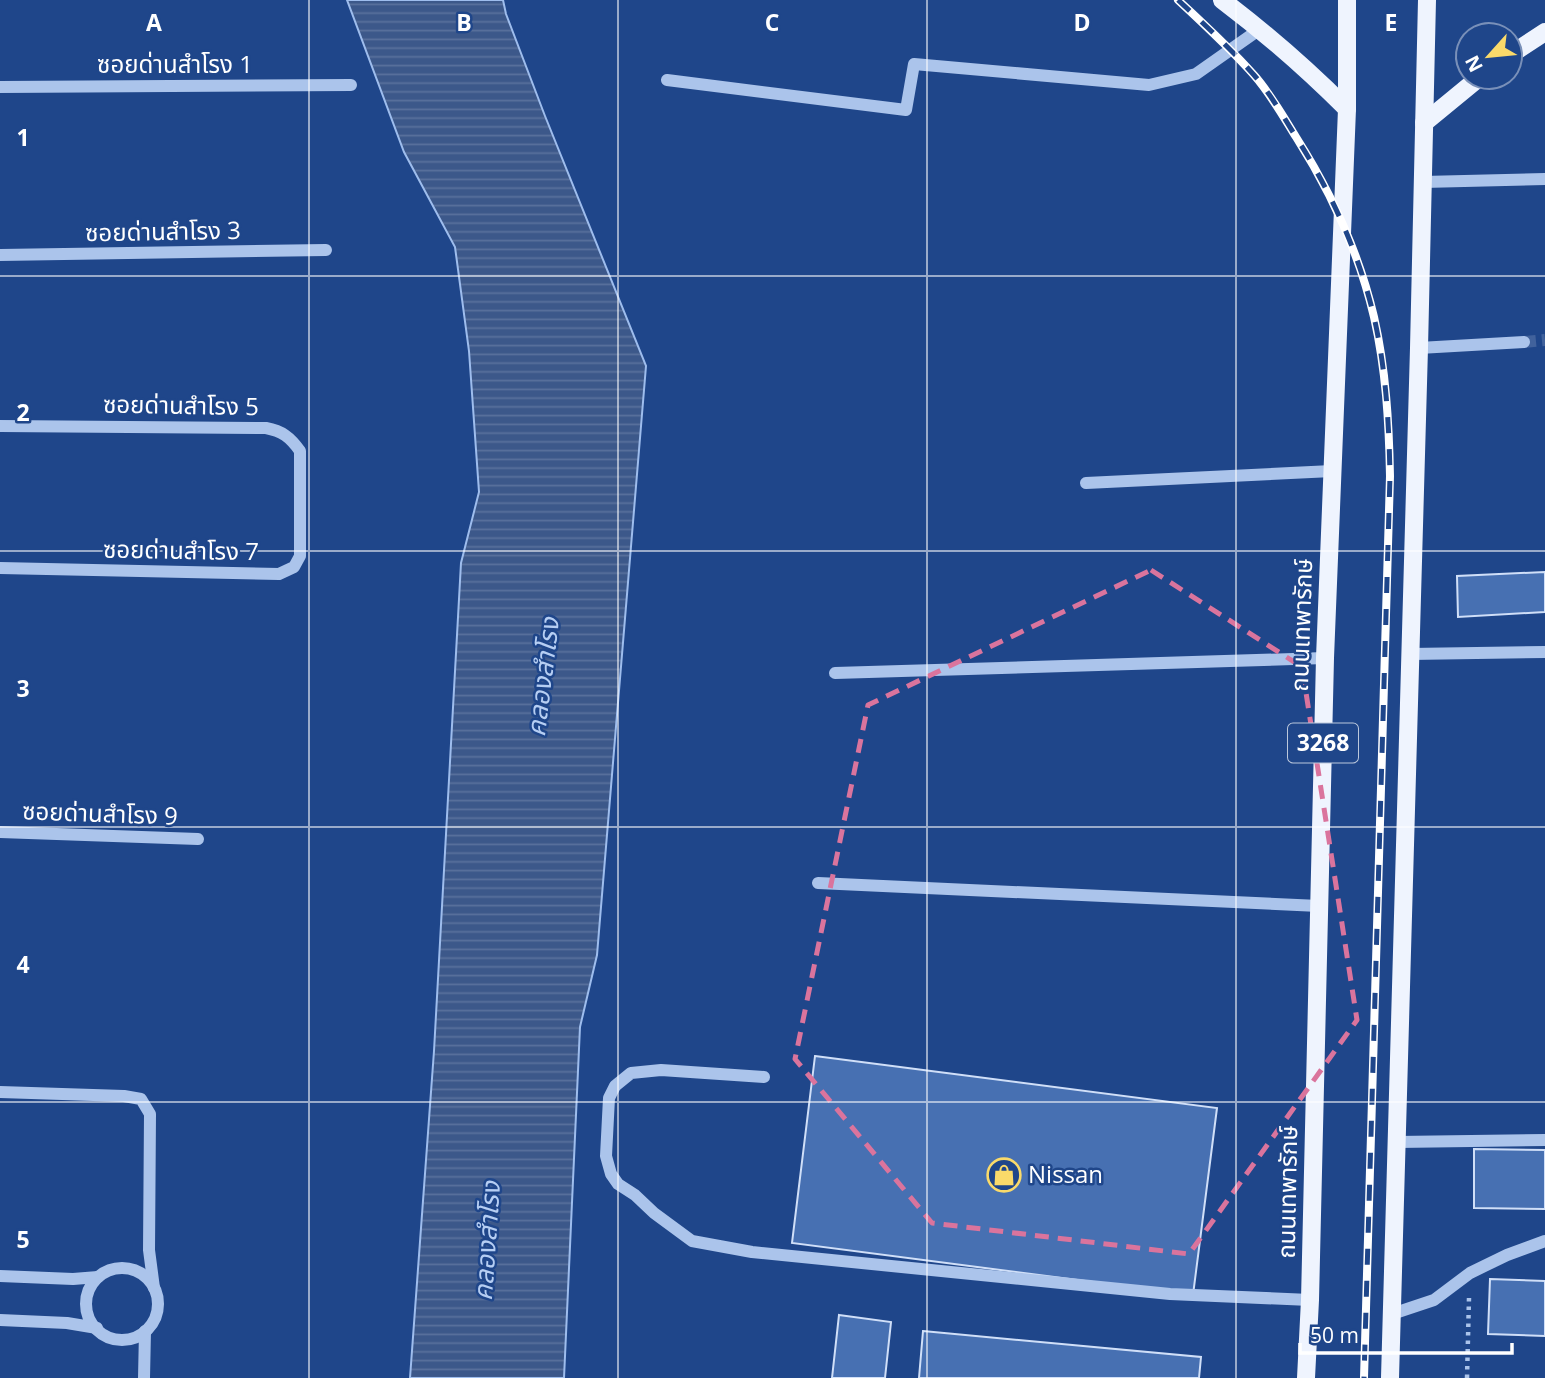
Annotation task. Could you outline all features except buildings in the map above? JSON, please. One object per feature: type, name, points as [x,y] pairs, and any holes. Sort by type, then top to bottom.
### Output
[{"type":"main road","points":[[1222,0],[1302,65],[1347,109]]},
{"type":"main road","name":"ถนนเทพารักษ์","points":[[1306,1378],[1325,658],[1347,109],[1347,0]]},
{"type":"main road","points":[[1390,1378],[1427,0]]},
{"type":"main road","points":[[1524,46],[1545,32]]},
{"type":"main road","points":[[1424,123],[1463,91]]},
{"type":"street","points":[[667,80],[906,110],[914,64],[1149,85],[1196,74],[1260,29]]},
{"type":"street","name":"ซอยด่านสำโรง 1","points":[[0,87],[351,85]]},
{"type":"street","points":[[1423,182],[1545,179]]},
{"type":"street","name":"ซอยด่านสำโรง 3","points":[[0,255],[326,250]]},
{"type":"street","points":[[1419,348],[1524,342]]},
{"type":"street","name":"ซอยด่านสำโรง 5","points":[[0,426],[266,428],[282,431],[300,451],[300,503]]},
{"type":"street","points":[[1086,483],[1332,471]]},
{"type":"street","name":"ซอยด่านสำโรง 7","points":[[0,568],[279,574],[294,567],[300,555],[300,503]]},
{"type":"street","points":[[1410,654],[1545,653]]},
{"type":"street","points":[[835,673],[1325,658]]},
{"type":"street","name":"ซอยด่านสำโรง 9","points":[[0,832],[198,839]]},
{"type":"street","points":[[818,883],[1319,906]]},
{"type":"street","points":[[764,1077],[661,1070],[631,1073],[615,1086],[609,1098],[606,1156],[611,1174],[618,1184],[692,1241],[752,1252],[1170,1294],[1310,1300]]},
{"type":"street","points":[[0,1092],[124,1096],[141,1100],[150,1114],[149,1250],[157,1300],[157,1311],[153,1322],[145,1331],[136,1337],[125,1339],[102,1334],[88,1315],[86,1304],[93,1281],[114,1269],[138,1271],[154,1288]]},
{"type":"street","points":[[1396,1142],[1545,1140]]},
{"type":"street","points":[[1392,1314],[1434,1300],[1470,1273],[1545,1241]]},
{"type":"street","points":[[0,1276],[74,1279],[98,1277]]},
{"type":"street","points":[[0,1320],[67,1323],[97,1328]]},
{"type":"street","points":[[144,1378],[145,1331]]},
{"type":"path","points":[[1467,1378],[1470,1273]]},
{"type":"highlighted area","points":[[1151,570],[1302,667],[1357,1020],[1189,1254],[932,1223],[795,1059],[868,705]]},
{"type":"water","name":"คลองสำโรง","points":[[347,0],[503,0],[545,116],[646,366],[597,955],[580,1027],[564,1378],[410,1378],[434,1051],[461,563],[479,492],[469,351],[455,247],[404,152]]},
{"type":"tunnel","points":[[1524,342],[1545,340]]},
{"type":"railway","points":[[1178,0],[1260,82],[1309,158],[1352,246],[1374,317],[1384,377],[1390,476],[1364,1378]]},
{"type":"place","name":"Nissan","points":[[1004,1175]]}]
